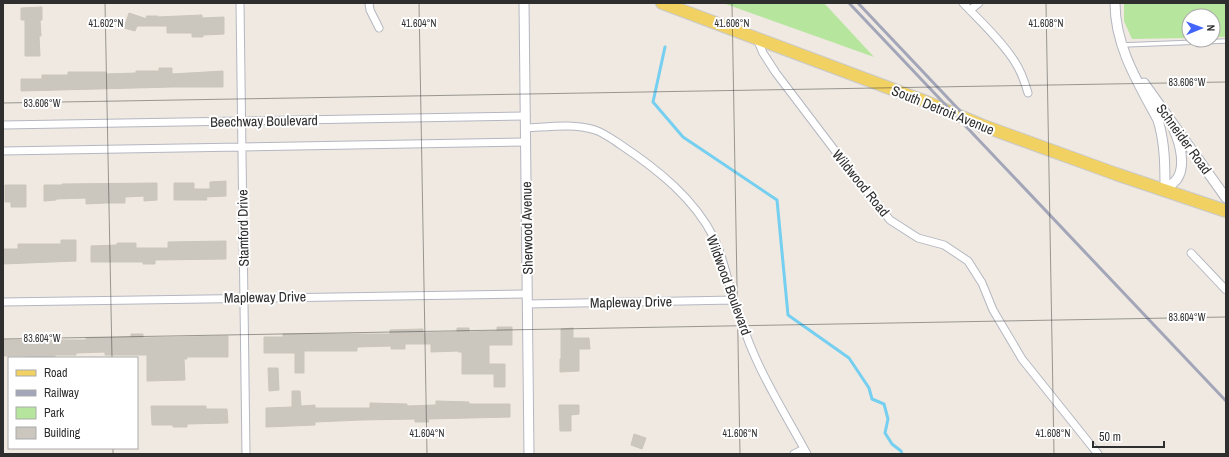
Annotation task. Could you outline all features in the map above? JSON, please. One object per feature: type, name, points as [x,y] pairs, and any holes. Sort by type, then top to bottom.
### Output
[{"type":"main road","name":"South Detroit Avenue","points":[[662,3],[924,101],[981,125],[1226,211]]},
{"type":"street","name":"Stamford Drive","points":[[240,3],[246,454]]},
{"type":"street","points":[[369,3],[370,10],[379,28]]},
{"type":"street","name":"Sherwood Avenue","points":[[524,3],[529,454]]},
{"type":"street","points":[[963,3],[999,40],[1016,62],[1028,93]]},
{"type":"street","points":[[970,10],[979,3]]},
{"type":"street","name":"Schneider Road","points":[[1115,3],[1115,13],[1121,45],[1158,120],[1161,130],[1165,152],[1165,190]]},
{"type":"street","name":"Wildwood Road","points":[[757,39],[763,53],[776,73],[858,181],[890,220],[918,238],[944,245],[968,262],[982,283],[993,310],[1022,359],[1098,454]]},
{"type":"street","name":"Schneider Road","points":[[1128,61],[1226,198]]},
{"type":"street","name":"Beechway Boulevard","points":[[3,125],[526,116]]},
{"type":"street","points":[[1165,190],[1177,180],[1181,169],[1179,145],[1168,117]]},
{"type":"street","name":"Wildwood Boulevard","points":[[526,128],[575,126],[602,132],[635,154],[685,196],[703,219],[714,238],[722,257],[734,300],[753,352],[805,451]]},
{"type":"street","name":"Beechway Boulevard","points":[[3,151],[526,142]]},
{"type":"street","points":[[1191,253],[1226,290]]},
{"type":"street","name":"Mapleway Drive","points":[[3,302],[244,298],[734,300]]},
{"type":"street","points":[[794,454],[805,451]]},
{"type":"lane","points":[[1121,45],[1226,41]]},
{"type":"green space","points":[[723,3],[824,3],[874,57]]},
{"type":"green space","points":[[1124,3],[1226,3],[1226,37],[1221,37],[1221,8],[1181,8],[1181,38],[1132,39],[1124,21]]},
{"type":"building","points":[[42,7],[42,20],[40,20],[41,36],[39,36],[40,56],[25,56],[25,20],[21,20],[21,8]]},
{"type":"building","points":[[129,13],[147,19],[146,16],[158,17],[202,15],[202,18],[224,17],[224,34],[192,37],[192,33],[167,33],[167,26],[137,26],[135,31],[124,28]]},
{"type":"building","points":[[159,68],[172,68],[172,74],[223,71],[223,87],[21,91],[21,79],[42,79],[42,75],[68,75],[68,72],[106,72],[106,74],[136,73],[136,71],[159,71]]},
{"type":"building","points":[[226,181],[226,196],[206,197],[207,200],[174,200],[174,183],[194,183],[194,189],[210,189],[210,182]]},
{"type":"building","points":[[157,183],[157,200],[144,201],[144,196],[125,197],[125,203],[86,204],[86,198],[44,201],[44,185]]},
{"type":"building","points":[[5,185],[26,185],[26,207],[11,207],[11,202],[5,202]]},
{"type":"building","points":[[61,240],[76,240],[76,261],[3,264],[3,249],[18,249],[18,244],[61,244]]},
{"type":"building","points":[[226,241],[226,259],[155,260],[155,264],[143,264],[143,262],[91,262],[91,246],[117,245],[117,243],[136,243],[136,248],[168,248],[168,242]]},
{"type":"building","points":[[497,327],[512,327],[512,345],[489,345],[489,364],[505,364],[505,387],[494,387],[494,374],[462,374],[462,352],[431,352],[431,344],[405,344],[405,349],[391,349],[391,346],[357,347],[357,351],[304,351],[304,373],[295,373],[295,353],[264,353],[264,337],[283,337],[283,334],[390,334],[390,330],[423,329],[423,333],[457,332],[457,328],[469,328],[469,332],[497,331]]},
{"type":"building","points":[[573,328],[573,338],[589,338],[590,349],[579,349],[579,371],[560,372],[561,329]]},
{"type":"building","points":[[131,334],[143,334],[143,338],[228,336],[228,357],[187,357],[187,359],[184,359],[185,380],[147,381],[147,355],[105,355],[105,352],[76,353],[76,355],[55,355],[55,357],[3,356],[3,340],[86,340],[86,338],[131,337]]},
{"type":"building","points":[[268,368],[278,368],[279,390],[269,391]]},
{"type":"building","points":[[292,391],[300,391],[301,406],[315,405],[315,408],[370,408],[370,403],[407,404],[407,406],[436,405],[436,401],[469,402],[469,404],[510,404],[510,417],[428,419],[429,422],[415,422],[415,419],[361,420],[315,422],[315,425],[266,427],[266,408],[292,407]]},
{"type":"building","points":[[559,405],[579,405],[579,414],[571,415],[571,431],[560,431]]},
{"type":"building","points":[[151,406],[206,406],[206,409],[227,409],[228,423],[187,424],[187,427],[152,425]]},
{"type":"building","points":[[634,434],[646,438],[642,449],[631,445]]},
{"type":"waterway","points":[[665,47],[653,102],[683,137],[777,200],[788,315],[849,358],[869,388],[872,399],[884,404],[888,419],[885,433],[892,444],[901,451],[902,454]]},
{"type":"railway","points":[[849,3],[1226,401]]},
{"type":"railway","points":[[858,3],[979,131]]}]
